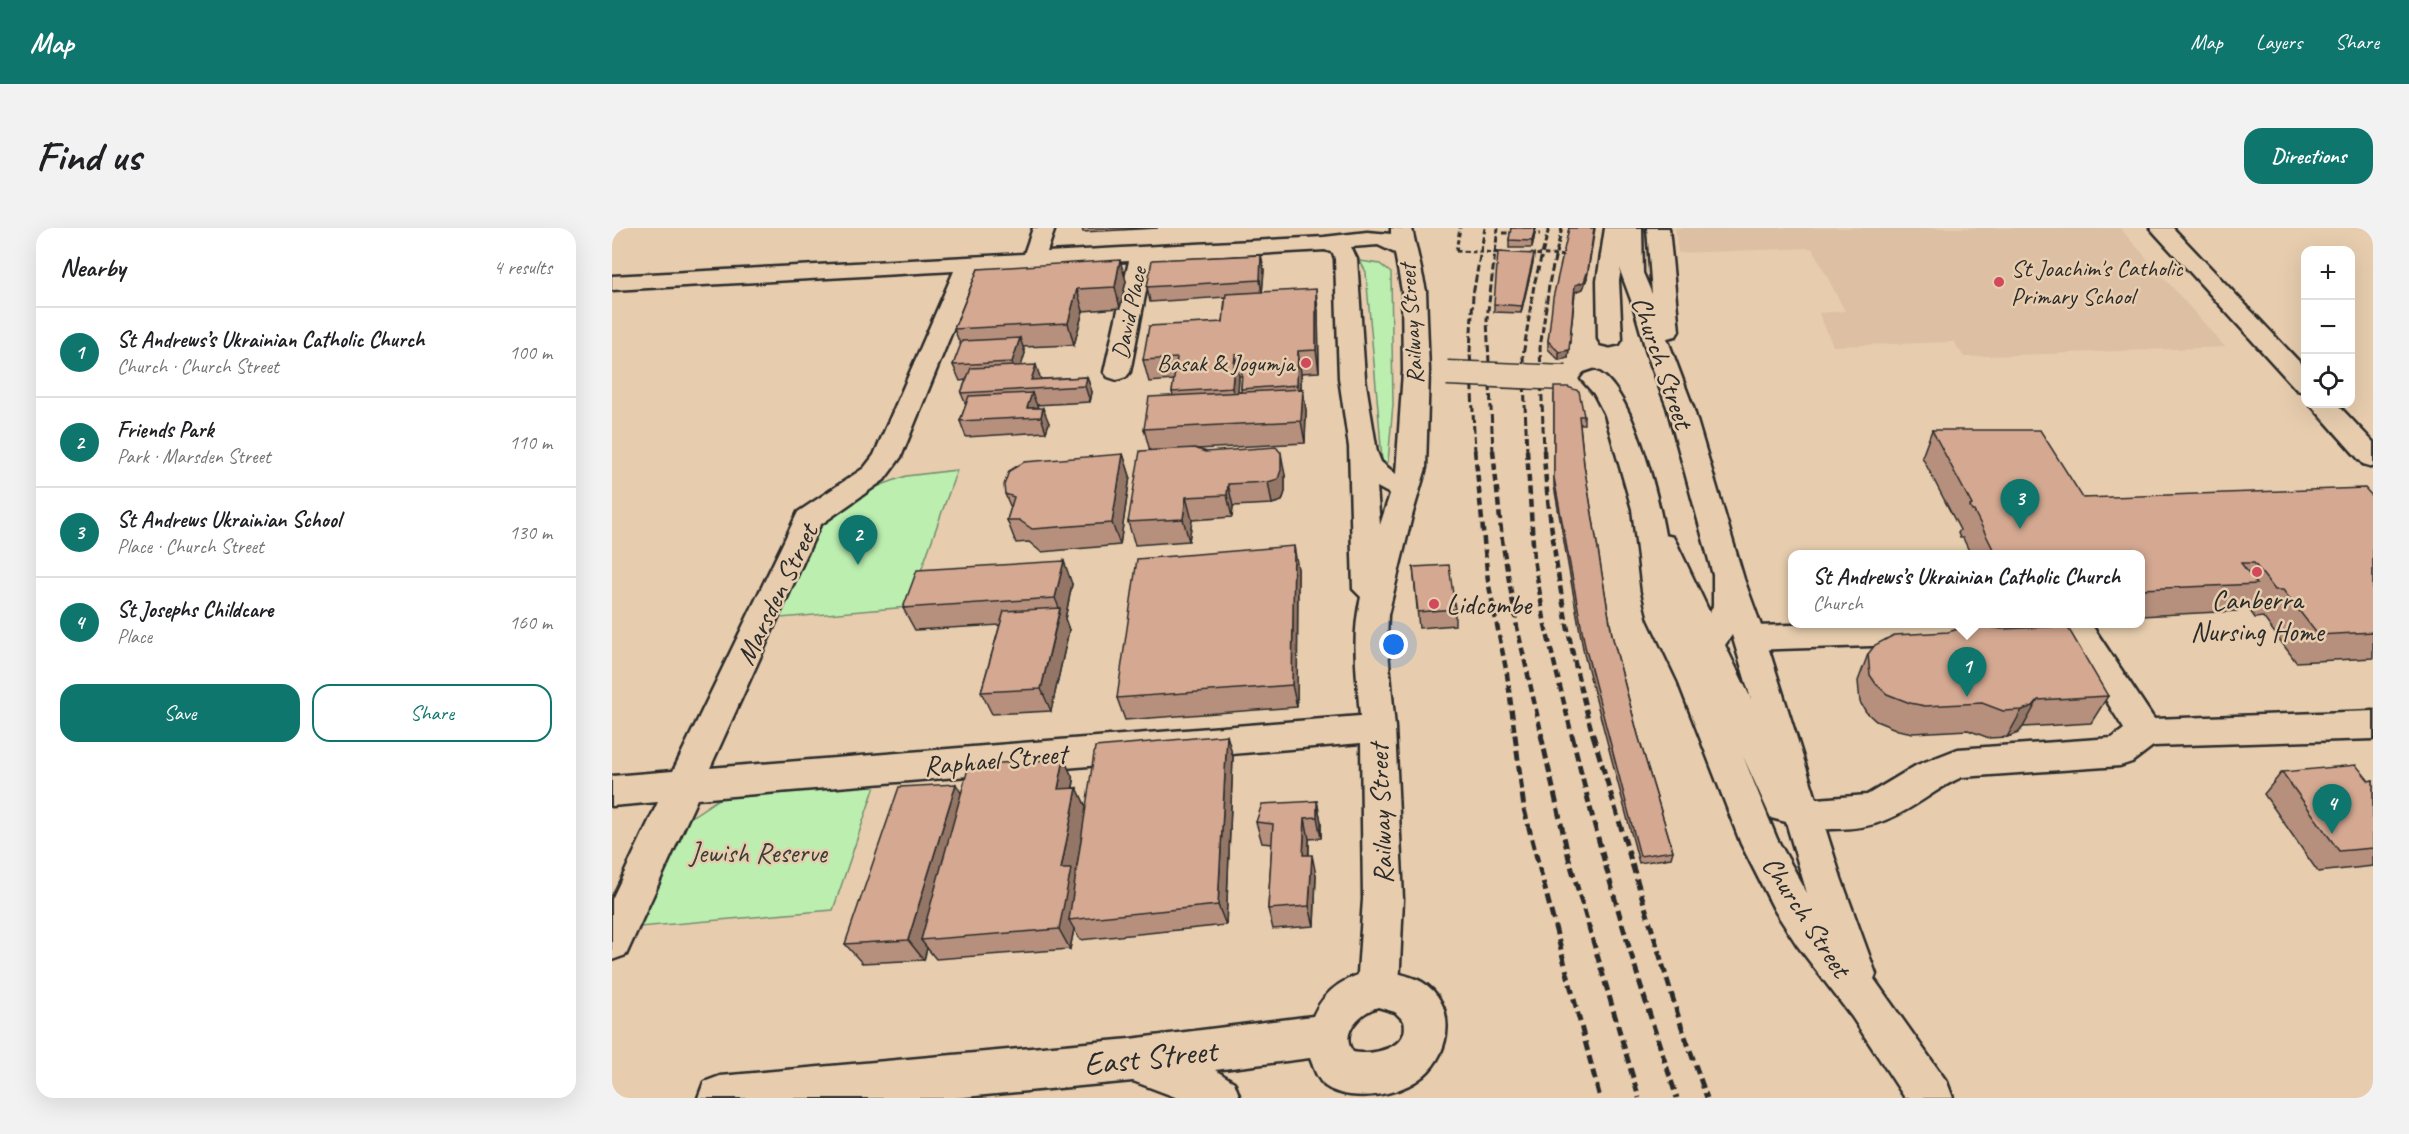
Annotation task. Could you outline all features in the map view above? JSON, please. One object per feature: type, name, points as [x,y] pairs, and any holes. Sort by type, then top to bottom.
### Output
[{"type":"street","points":[[1033,260],[1044,228]]},
{"type":"street","name":"Railway Street","points":[[1371,640],[1375,604],[1397,516],[1412,468],[1416,372],[1414,291],[1401,228]]},
{"type":"street","points":[[1610,339],[1608,281],[1616,228]]},
{"type":"street","points":[[1630,228],[1631,268],[1636,282],[1647,270],[1647,228]]},
{"type":"street","points":[[1658,228],[1665,324],[1680,407]]},
{"type":"street","points":[[2161,228],[2301,380]]},
{"type":"street","points":[[612,283],[1142,254],[1223,239],[1346,244],[1388,239],[1398,243],[1406,251]]},
{"type":"street","points":[[1346,244],[1389,260],[1403,272],[1414,291]]},
{"type":"street","name":"Railway Street","points":[[1346,244],[1350,345],[1360,435],[1378,728],[1383,899],[1378,988]]},
{"type":"street","name":"David Place","points":[[1117,372],[1142,254]]},
{"type":"street","name":"Marsden Street","points":[[612,942],[808,519],[874,474],[887,457],[968,264]]},
{"type":"street","name":"Church Street","points":[[1697,686],[1698,665],[1708,643],[1726,616],[1729,606],[1728,575],[1680,407],[1636,282],[1628,287],[1623,295],[1610,339],[1604,374],[1594,379],[1605,391],[1618,415],[1646,509],[1658,591],[1665,619],[1697,686],[1734,781],[1774,872],[1811,932],[1867,1003],[1931,1098]]},
{"type":"street","points":[[1416,372],[1594,379]]},
{"type":"street","points":[[2327,408],[2373,458]]},
{"type":"street","name":"Railway Street","points":[[1360,435],[1368,465],[1377,475],[1406,491]]},
{"type":"street","points":[[1646,509],[1838,928],[1867,1003]]},
{"type":"street","points":[[1728,575],[1750,638],[1838,928]]},
{"type":"street","points":[[1750,638],[2004,628]]},
{"type":"street","points":[[2078,628],[2145,733]]},
{"type":"street","points":[[1804,815],[1858,813],[1877,808],[1930,774],[1958,763],[2120,752],[2145,733],[2373,725]]},
{"type":"street","name":"Raphael Street","points":[[612,791],[1378,728]]},
{"type":"street","points":[[1378,988],[1396,990],[1413,1000],[1424,1015],[1428,1032],[1424,1052],[1413,1069],[1376,1091],[1339,1070],[1329,1054],[1328,1035],[1333,1017],[1344,1003],[1360,993],[1378,988]]},
{"type":"street","name":"East Street","points":[[720,1098],[1130,1060],[1328,1035]]},
{"type":"street","points":[[1130,1060],[1178,1074],[1218,1098]]},
{"type":"path","points":[[1460,228],[1456,251],[1508,253]]},
{"type":"path","points":[[1503,232],[1540,234]]},
{"type":"path","points":[[1519,254],[1566,256]]},
{"type":"shaded area","name":"St Joachim's Catholic Primary School","points":[[1675,228],[2120,228],[2225,347],[1964,357],[1954,342],[1833,346],[1819,313],[1845,311],[1812,248],[1678,253]]},
{"type":"green space","points":[[1360,261],[1380,264],[1391,273],[1393,404],[1388,462],[1382,462],[1366,272]]},
{"type":"green space","points":[[957,470],[908,607],[769,619],[813,522],[851,496],[906,476]]},
{"type":"green space","name":"Jewish Reserve","points":[[878,777],[833,910],[628,928],[675,828],[735,788]]},
{"type":"building","points":[[1511,228],[1535,228],[1532,241],[1509,240]]},
{"type":"building","points":[[1569,228],[1594,228],[1584,282],[1575,285],[1569,350],[1559,352],[1548,341],[1553,298]]},
{"type":"building","points":[[1498,252],[1534,254],[1522,306],[1494,304]]},
{"type":"building","points":[[1261,255],[1260,280],[1147,287],[1152,260]]},
{"type":"building","points":[[1120,260],[1115,287],[1077,289],[1068,323],[954,329],[978,269]]},
{"type":"building","points":[[1316,289],[1316,350],[1298,351],[1297,385],[1241,389],[1243,354],[1235,355],[1232,388],[1172,392],[1177,358],[1143,360],[1149,326],[1223,322],[1226,294]]},
{"type":"building","points":[[1020,338],[1012,362],[953,365],[962,341]]},
{"type":"building","points":[[1036,365],[1031,380],[1087,377],[1085,386],[961,393],[971,368]]},
{"type":"building","points":[[1554,387],[1568,387],[1579,391],[1584,416],[1579,416],[1584,465],[1612,635],[1638,735],[1673,851],[1640,856],[1585,646],[1554,478]]},
{"type":"building","points":[[1303,389],[1301,421],[1144,429],[1149,397]]},
{"type":"building","points":[[1032,393],[1027,408],[1043,408],[1041,417],[960,421],[969,396]]},
{"type":"building","points":[[1932,430],[2040,430],[2083,498],[2365,488],[2373,497],[2373,632],[2318,635],[2283,590],[2275,590],[2254,563],[2241,563],[2257,584],[2145,589],[2145,550],[1994,550],[1972,511],[1970,506],[1972,505]]},
{"type":"building","points":[[1276,447],[1281,453],[1281,470],[1278,479],[1268,482],[1228,484],[1227,495],[1186,497],[1183,519],[1128,522],[1140,451],[1195,448],[1205,452]]},
{"type":"building","points":[[1123,454],[1112,523],[1032,529],[1019,520],[1007,520],[1014,497],[1005,494],[1004,485],[1009,471],[1024,462]]},
{"type":"building","points":[[1294,546],[1292,685],[1117,698],[1137,559]]},
{"type":"building","points":[[1064,561],[1055,598],[903,608],[917,570]]},
{"type":"building","name":"Lidcombe","points":[[1449,565],[1455,609],[1418,612],[1413,567]]},
{"type":"building","points":[[1060,608],[1041,689],[981,692],[1004,611]]},
{"type":"building","points":[[1962,628],[2068,628],[2108,696],[2038,700],[2033,706],[2022,710],[2003,711],[1982,703],[1925,706],[1887,694],[1870,675],[1868,654],[1875,645],[1894,635],[1948,632]]},
{"type":"building","points":[[1227,735],[1218,905],[1069,920],[1095,747]]},
{"type":"building","points":[[1064,759],[1058,789],[1077,788],[1061,869],[1071,869],[1059,929],[921,940],[969,765]]},
{"type":"building","points":[[2356,765],[2369,781],[2373,780],[2373,848],[2339,851],[2282,772]]},
{"type":"building","points":[[956,784],[908,940],[845,944],[899,787]]},
{"type":"building","points":[[1317,801],[1317,817],[1305,818],[1303,855],[1312,855],[1309,906],[1268,909],[1273,824],[1256,822],[1262,804]]},
{"type":"railway","points":[[1475,452],[1470,351],[1473,295],[1485,228]]},
{"type":"railway","points":[[1493,452],[1487,319],[1498,228]]},
{"type":"railway","points":[[1527,452],[1523,356],[1534,285],[1549,228]]},
{"type":"railway","points":[[1544,452],[1540,348],[1550,279],[1562,228]]},
{"type":"railway","points":[[1475,450],[1488,581],[1507,674],[1515,736]]},
{"type":"railway","points":[[1493,450],[1502,540],[1517,627],[1542,736]]},
{"type":"railway","points":[[1527,450],[1534,559],[1545,625],[1572,736]]},
{"type":"railway","points":[[1544,450],[1545,475],[1562,595],[1593,736]]},
{"type":"railway","points":[[1515,735],[1524,809],[1600,1098]]},
{"type":"railway","points":[[1541,735],[1569,859],[1639,1098]]},
{"type":"railway","points":[[1572,735],[1620,918],[1677,1098]]},
{"type":"railway","points":[[1593,735],[1680,1022],[1707,1098]]},
{"type":"place","name":"St Joachim's Catholic Primary School","points":[[1999,282]]},
{"type":"place","name":"Basak & Jogumja","points":[[1306,363]]},
{"type":"place","name":"St Andrews Ukrainian School","points":[[2020,529]]},
{"type":"place","name":"Friends Park","points":[[858,565]]},
{"type":"place","name":"Canberra Nursing Home","points":[[2257,572]]},
{"type":"place","name":"Lidcombe","points":[[1434,604]]},
{"type":"place","name":"St Andrews’s Ukrainian Catholic Church","points":[[1967,697]]},
{"type":"place","name":"St Josephs Childcare","points":[[2332,834]]}]
